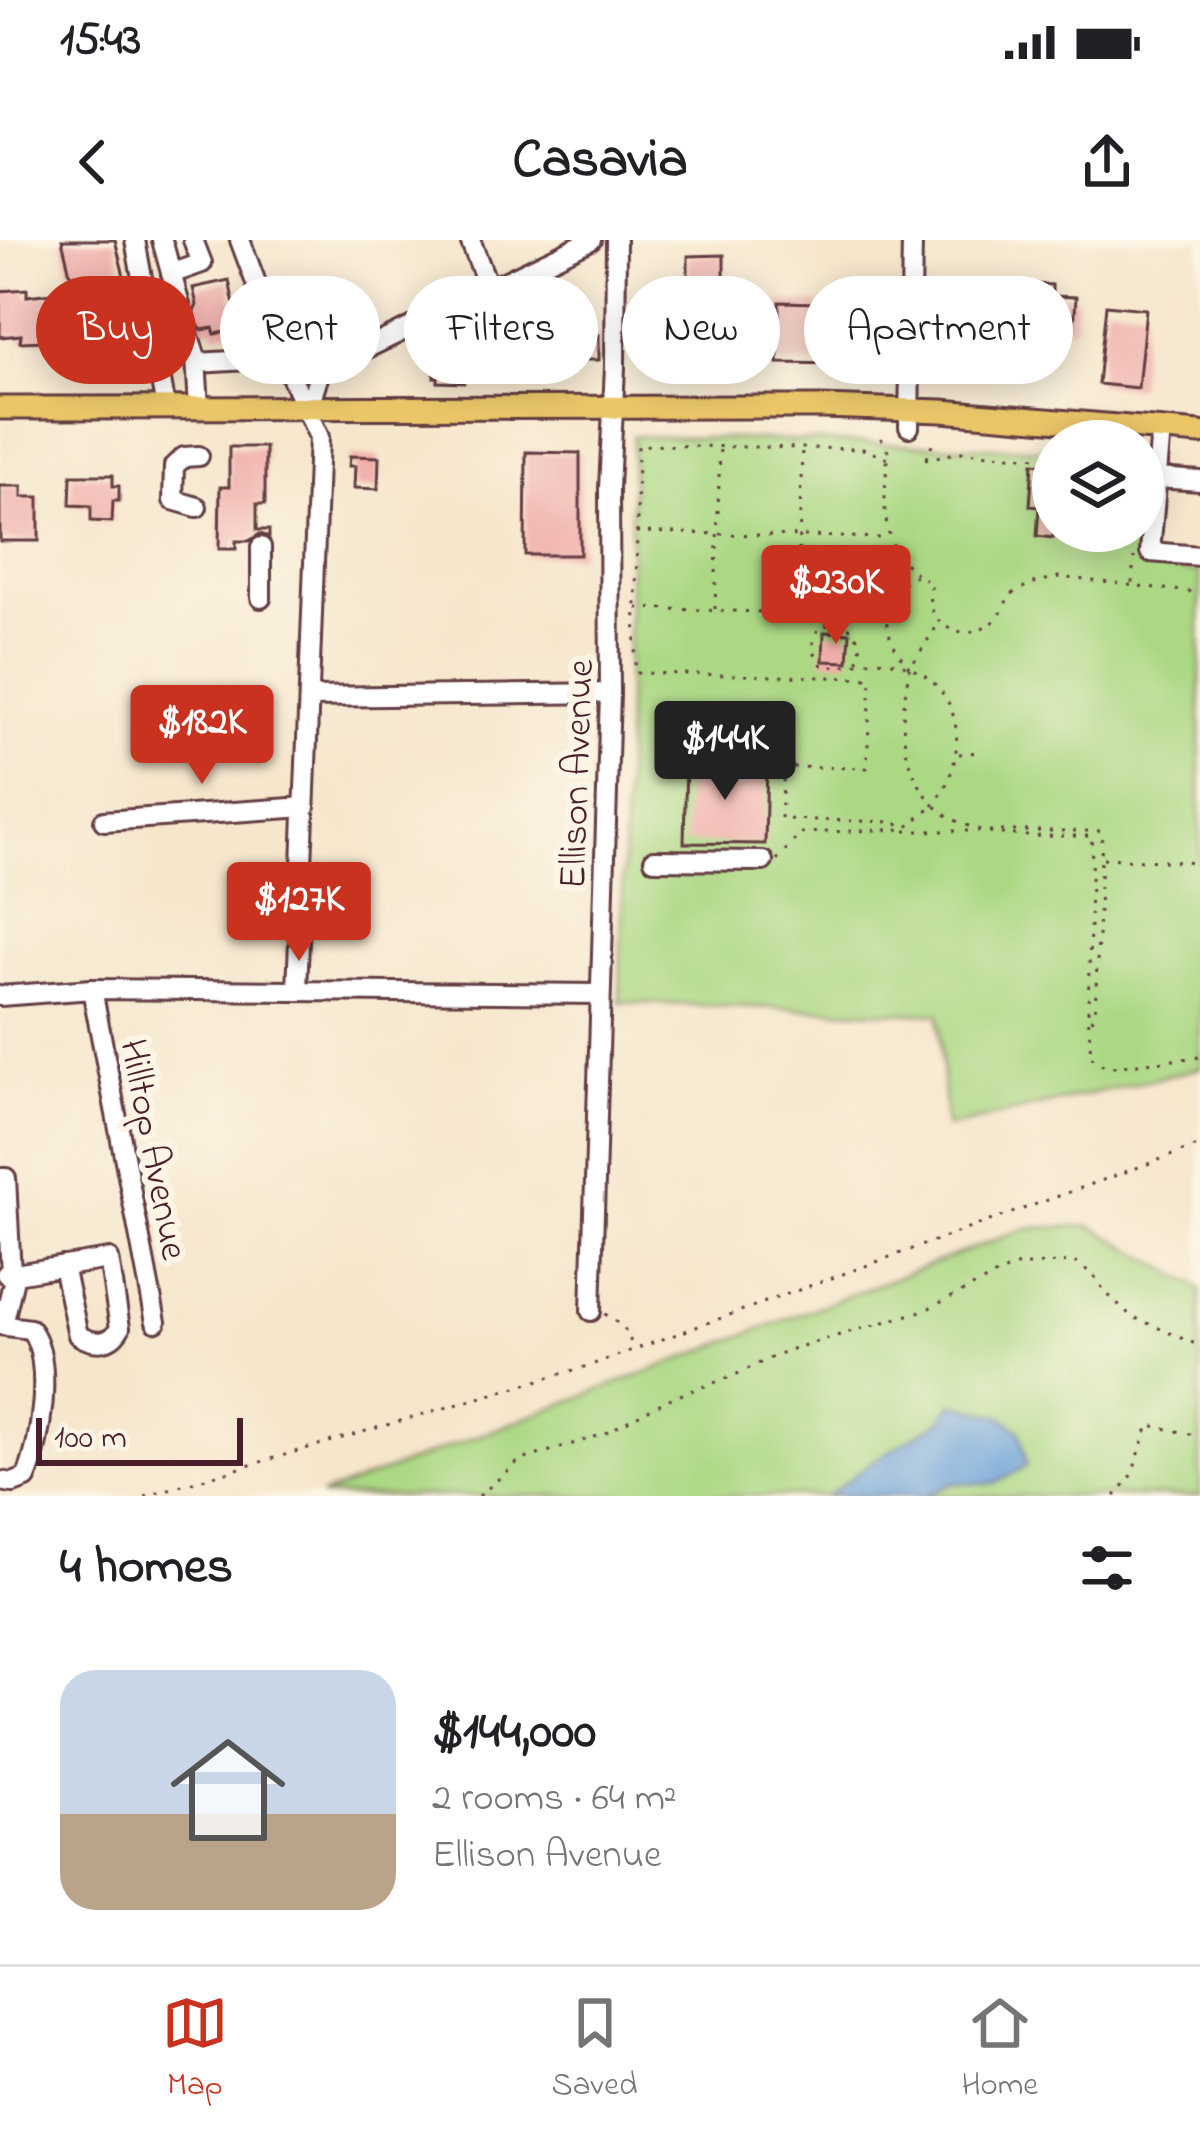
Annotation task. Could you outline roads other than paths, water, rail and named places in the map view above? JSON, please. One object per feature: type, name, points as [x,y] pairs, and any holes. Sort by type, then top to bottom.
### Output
[{"type":"main road","points":[[0,408],[613,406],[1032,424]]},
{"type":"main road","points":[[1164,430],[1200,433]]},
{"type":"street","points":[[135,240],[166,408]]},
{"type":"street","points":[[162,240],[171,274],[202,263],[194,240]]},
{"type":"street","points":[[240,240],[254,276]]},
{"type":"street","points":[[470,240],[484,276]]},
{"type":"street","points":[[514,276],[591,240]]},
{"type":"street","name":"Ellison Avenue","points":[[591,1311],[610,693],[609,488],[616,240]]},
{"type":"street","points":[[909,418],[912,240]]},
{"type":"street","points":[[309,407],[320,371],[404,330]]},
{"type":"street","points":[[200,408],[196,363],[220,362]]},
{"type":"street","points":[[297,992],[319,436],[298,384]]},
{"type":"street","points":[[197,507],[173,500],[174,466],[184,457],[199,456]]},
{"type":"street","points":[[1164,478],[1200,481]]},
{"type":"street","points":[[261,547],[261,598]]},
{"type":"street","points":[[1150,552],[1200,556]]},
{"type":"street","points":[[310,697],[610,693]]},
{"type":"street","points":[[104,821],[305,807]]},
{"type":"street","points":[[654,860],[764,861]]},
{"type":"street","points":[[0,996],[92,988],[601,994]]},
{"type":"street","name":"Hilltop Avenue","points":[[92,988],[156,1322]]},
{"type":"street","points":[[0,1178],[6,1178],[9,1274],[1,1325],[30,1329],[40,1341],[44,1374],[34,1460],[26,1478],[14,1483],[0,1480]]},
{"type":"street","points":[[9,1274],[109,1259],[120,1328],[116,1334],[103,1342],[78,1335],[63,1266]]},
{"type":"water","points":[[952,1403],[1003,1417],[1020,1430],[1027,1466],[994,1484],[953,1483],[925,1496],[827,1496],[876,1459],[942,1420]]}]
